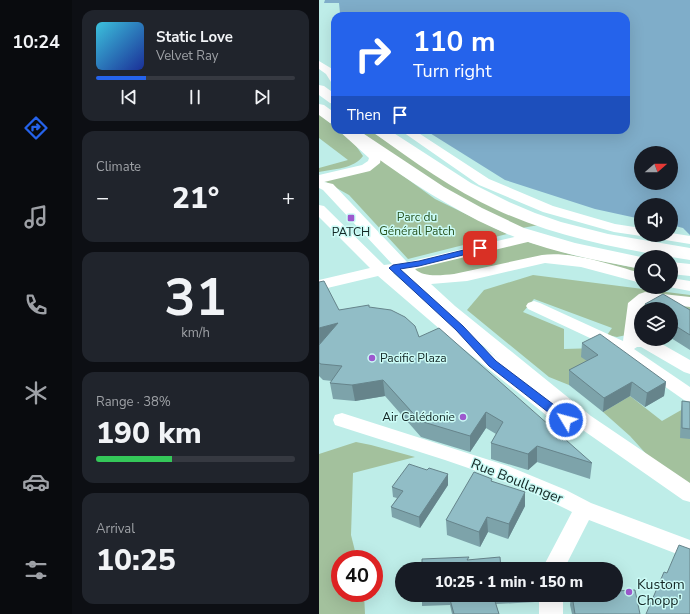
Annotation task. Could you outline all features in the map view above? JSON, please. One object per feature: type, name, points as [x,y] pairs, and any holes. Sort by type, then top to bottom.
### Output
[{"type":"main road","points":[[319,108],[331,117]]},
{"type":"main road","points":[[353,134],[397,166],[441,192],[472,210],[527,235],[573,248],[634,261]]},
{"type":"main road","points":[[385,134],[479,194],[518,212],[563,229],[683,254]]},
{"type":"main road","points":[[527,235],[541,232],[649,256],[683,254]]},
{"type":"main road","points":[[683,254],[690,270]]},
{"type":"street","points":[[319,64],[331,74]]},
{"type":"street","points":[[319,176],[353,168],[363,163],[366,158],[360,148],[346,134]]},
{"type":"street","points":[[319,179],[366,168],[373,163],[375,158],[347,134]]},
{"type":"street","points":[[411,134],[484,182],[549,209],[614,228],[634,231]]},
{"type":"street","points":[[319,184],[328,187],[398,269],[424,279],[445,279],[465,276],[545,259],[578,262],[634,276]]},
{"type":"street","points":[[319,195],[460,328],[493,364],[590,439],[655,484],[690,502]]},
{"type":"street","points":[[319,209],[326,224],[398,269],[449,309],[527,375]]},
{"type":"street","points":[[319,285],[398,269],[527,235]]},
{"type":"street","points":[[668,242],[683,254]]},
{"type":"street","points":[[678,284],[690,286]]},
{"type":"street","points":[[628,346],[636,303],[645,297],[690,302]]},
{"type":"street","points":[[534,306],[613,342],[628,346],[690,396]]},
{"type":"street","points":[[628,346],[643,341],[690,368]]},
{"type":"street","points":[[493,364],[527,375],[561,389],[613,434],[636,470]]},
{"type":"street","name":"Rue Boullanger","points":[[341,420],[501,471],[559,496],[584,509],[690,550]]},
{"type":"street","points":[[622,449],[690,494]]},
{"type":"street","points":[[557,562],[584,509]]},
{"type":"street","points":[[551,602],[551,614]]},
{"type":"green space","points":[[319,114],[331,124],[331,134],[343,134],[354,143],[363,156],[354,164],[349,166],[319,172],[319,168],[348,160],[319,138]]},
{"type":"green space","points":[[364,134],[375,134],[409,156],[539,225],[522,228],[463,200]]},
{"type":"green space","name":"Parc du Général Patch","points":[[380,159],[435,199],[507,234],[408,259],[349,195],[324,181]]},
{"type":"green space","points":[[525,241],[577,256],[634,268],[634,275],[547,256],[467,274],[435,277],[413,272],[416,266]]},
{"type":"green space","points":[[533,275],[634,288],[634,294],[678,293],[690,295],[690,325],[678,315],[678,302],[634,302],[634,333],[617,337],[607,335],[612,328],[534,299],[523,312],[564,329],[564,349],[598,348],[597,369],[569,385],[549,377],[467,310],[484,290]]},
{"type":"green space","points":[[630,396],[662,421],[690,405],[690,490],[667,477],[630,436],[603,412]]},
{"type":"green space","points":[[356,442],[415,457],[353,473],[351,535],[355,550],[331,550],[331,602],[364,602],[365,614],[319,614],[319,454]]},
{"type":"water","points":[[325,0],[690,0],[690,235],[683,228],[678,227],[678,198],[634,198],[634,217],[595,209],[505,180],[431,134],[630,134],[630,12],[340,12],[339,3],[324,3]]},
{"type":"building","points":[[324,281],[339,310],[369,305],[369,307],[391,310],[405,317],[415,326],[419,337],[439,328],[592,463],[537,446],[528,454],[491,443],[503,422],[486,412],[470,436],[420,421],[383,380],[352,385],[330,383],[342,366],[319,363],[319,345],[338,323],[319,328],[319,282]]},
{"type":"building","points":[[663,294],[676,302],[649,302]]},
{"type":"building","points":[[678,303],[690,310],[690,335],[678,327]]},
{"type":"building","points":[[600,334],[666,382],[647,393],[632,382],[604,398],[569,370],[598,355],[582,343]]},
{"type":"building","points":[[682,401],[690,402],[690,429],[682,428]]},
{"type":"building","points":[[409,464],[427,470],[429,468],[448,474],[419,517],[391,507],[403,491],[392,487]]},
{"type":"building","points":[[474,472],[492,479],[491,481],[525,492],[509,524],[487,517],[479,532],[446,520]]},
{"type":"building","points":[[679,545],[690,549],[690,614],[646,614],[664,572],[667,573]]},
{"type":"building","points":[[469,557],[467,560],[500,557],[500,562],[422,562],[422,559]]},
{"type":"building","points":[[635,590],[640,614],[575,614],[573,602],[623,602],[623,591]]},
{"type":"building","points":[[451,602],[495,602],[499,614],[454,614]]},
{"type":"place","name":"PATCH","points":[[351,218]]},
{"type":"place","name":"Pacific Plaza","points":[[372,358]]},
{"type":"place","name":"Air Calédonie","points":[[463,417]]},
{"type":"place","name":"Kustom Chopp'","points":[[629,592]]},
{"type":"route","points":[[480,248],[419,264],[393,268],[406,278],[460,328],[493,364],[566,420]]}]
